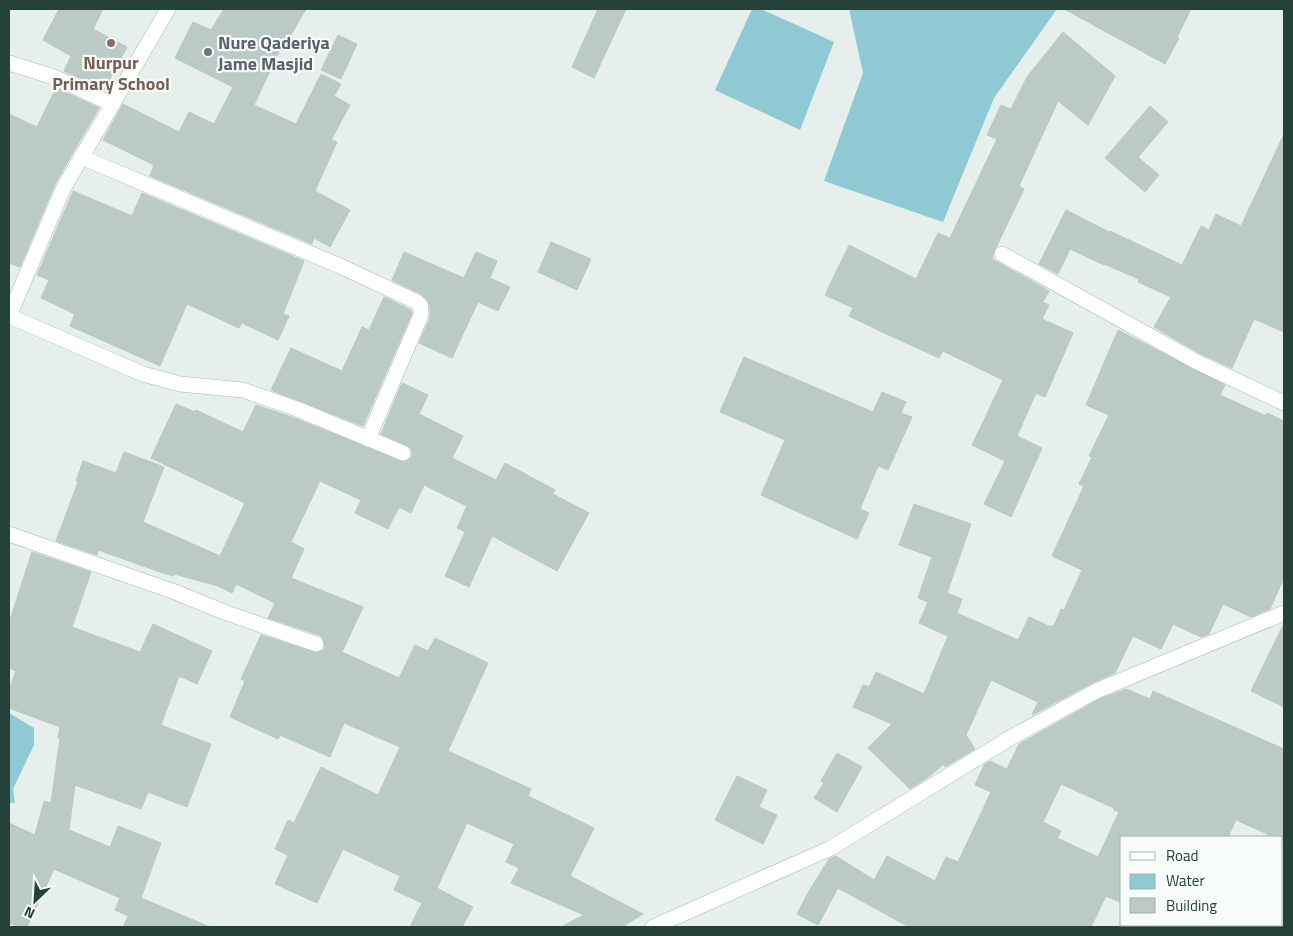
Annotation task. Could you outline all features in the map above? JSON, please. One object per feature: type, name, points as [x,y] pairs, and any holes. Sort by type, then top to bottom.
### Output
[{"type":"street","points":[[168,9],[63,189],[9,316],[143,374],[180,384],[243,390],[297,409],[403,453]]},
{"type":"street","points":[[9,63],[54,76],[112,104]]},
{"type":"street","points":[[81,157],[340,266],[417,302],[421,307],[421,315],[368,439]]},
{"type":"street","points":[[1002,254],[1197,362],[1284,403]]},
{"type":"street","points":[[9,534],[316,644]]},
{"type":"street","points":[[653,927],[831,848],[1010,738],[1096,691],[1284,613]]},
{"type":"water","points":[[752,9],[761,9],[834,42],[800,130],[715,90]]},
{"type":"water","points":[[849,9],[1057,9],[994,98],[943,222],[824,181],[863,73]]},
{"type":"water","points":[[9,714],[34,728],[34,745],[13,789],[15,803],[9,803]]},
{"type":"building","points":[[59,9],[103,9],[93,29],[127,47],[104,90],[64,71],[71,56],[43,40]]},
{"type":"building","points":[[224,9],[306,9],[288,40],[285,39],[254,105],[296,124],[321,74],[341,84],[334,96],[350,105],[331,140],[337,142],[315,191],[350,210],[330,247],[314,238],[312,244],[150,176],[154,165],[103,140],[123,104],[179,132],[189,112],[214,124],[233,87],[175,58],[193,22],[211,30]]},
{"type":"building","points":[[598,9],[626,9],[594,78],[572,67]]},
{"type":"building","points":[[1064,9],[1191,9],[1177,37],[1179,38],[1165,64]]},
{"type":"building","points":[[1063,32],[1115,76],[1088,125],[1058,101],[1019,186],[1024,189],[993,254],[992,259],[1049,291],[1043,302],[1049,305],[1042,319],[1073,333],[1045,397],[1036,393],[1017,436],[1042,448],[1011,517],[984,504],[1005,461],[972,445],[1003,380],[943,351],[939,358],[880,331],[849,316],[853,308],[825,295],[849,245],[916,279],[938,233],[950,238],[997,139],[987,135],[1001,105],[1011,109],[1027,77]]},
{"type":"building","points":[[338,35],[357,44],[341,79],[321,70]]},
{"type":"building","points":[[56,88],[99,108],[55,184],[20,267],[9,263],[9,114],[37,127]]},
{"type":"building","points":[[1150,106],[1168,122],[1138,157],[1159,175],[1145,192],[1105,158]]},
{"type":"building","points":[[1284,134],[1284,332],[1254,319],[1232,368],[1201,354],[1154,327],[1171,297],[1138,282],[1139,279],[1070,249],[1058,274],[1039,264],[1066,210],[1182,265],[1201,226],[1209,230],[1216,214],[1241,226]]},
{"type":"building","points":[[73,191],[132,216],[142,193],[304,261],[283,314],[289,316],[278,340],[242,323],[239,328],[187,304],[160,366],[70,326],[75,314],[41,298],[49,280],[37,275]]},
{"type":"building","points":[[551,242],[591,259],[577,290],[538,272]]},
{"type":"building","points":[[404,252],[464,278],[476,252],[497,261],[490,278],[510,287],[498,311],[478,302],[452,358],[419,343],[430,318],[430,306],[421,294],[392,280]]},
{"type":"building","points":[[384,297],[411,310],[412,313],[363,426],[271,390],[291,348],[342,371],[362,327],[369,330]]},
{"type":"building","points":[[1118,330],[1225,385],[1220,395],[1266,416],[1267,413],[1284,421],[1284,578],[1270,609],[1251,617],[1223,604],[1209,634],[1201,637],[1173,624],[1161,649],[1133,636],[1115,673],[1032,715],[1038,702],[991,680],[966,735],[975,749],[945,767],[943,764],[931,775],[910,789],[868,748],[892,724],[853,707],[863,685],[869,687],[876,672],[924,694],[948,636],[919,623],[928,602],[918,598],[932,557],[899,545],[914,504],[971,524],[947,593],[962,599],[957,613],[1018,640],[1029,617],[1051,627],[1052,625],[1054,626],[1061,609],[1064,610],[1082,570],[1052,556],[1084,486],[1079,484],[1092,457],[1089,456],[1109,415],[1086,405]]},
{"type":"building","points":[[744,357],[873,412],[882,392],[906,402],[901,413],[912,417],[888,470],[878,466],[860,509],[869,513],[857,539],[761,495],[785,440],[720,412]]},
{"type":"building","points":[[402,383],[428,395],[419,414],[463,436],[452,458],[496,480],[505,463],[555,490],[553,494],[589,513],[557,571],[492,536],[469,587],[445,576],[465,532],[457,528],[467,506],[424,485],[411,513],[399,507],[388,529],[355,513],[361,500],[320,481],[291,542],[304,549],[291,578],[363,607],[342,652],[399,678],[415,645],[428,651],[435,638],[488,663],[448,751],[531,789],[528,796],[594,828],[570,876],[643,914],[622,927],[561,927],[584,915],[511,883],[519,868],[506,862],[514,844],[467,823],[437,888],[473,907],[462,927],[410,927],[422,903],[394,890],[400,876],[343,849],[317,903],[275,884],[288,855],[275,849],[288,820],[294,823],[321,767],[378,795],[400,747],[344,723],[330,757],[280,735],[278,739],[230,717],[245,681],[241,679],[261,635],[317,653],[325,648],[323,638],[268,618],[275,603],[236,584],[232,593],[218,586],[174,574],[173,576],[98,550],[97,555],[56,541],[78,482],[76,481],[83,461],[116,473],[124,452],[164,467],[143,522],[220,556],[245,503],[151,458],[176,404],[195,412],[196,410],[243,432],[256,405],[294,418],[404,462],[412,456],[410,447],[381,434]]},
{"type":"building","points":[[32,552],[91,572],[72,627],[140,652],[153,624],[212,651],[197,684],[179,676],[161,725],[211,744],[187,807],[148,792],[141,809],[75,785],[69,830],[110,847],[118,826],[161,843],[141,898],[210,927],[123,927],[128,916],[115,910],[120,898],[54,869],[27,927],[19,927],[9,923],[9,823],[35,835],[44,801],[51,803],[60,738],[58,738],[60,727],[9,708],[9,690],[16,671],[9,668],[9,623]]},
{"type":"building","points":[[1284,623],[1284,707],[1251,691]]},
{"type":"building","points":[[1126,689],[1150,699],[1153,691],[1284,749],[1284,842],[1283,836],[1272,836],[1236,820],[1228,836],[1120,836],[1120,902],[1106,896],[1091,927],[909,927],[838,888],[818,925],[797,914],[829,859],[836,856],[874,880],[887,856],[935,881],[946,857],[958,862],[991,792],[975,785],[984,765],[990,761],[1007,769],[1019,744],[1100,699]],"holes":[[[1061,784],[1114,808],[1114,810],[1119,812],[1098,857],[1057,838],[1061,831],[1043,822]]]},
{"type":"building","points":[[837,753],[862,767],[837,812],[814,798],[824,783],[821,781]]},
{"type":"building","points":[[737,776],[767,790],[759,807],[777,815],[763,844],[715,820]]},
{"type":"place","name":"Nurpur Primary School","points":[[111,43]]},
{"type":"place","name":"Nure Qaderiya Jame Masjid","points":[[208,52]]}]
